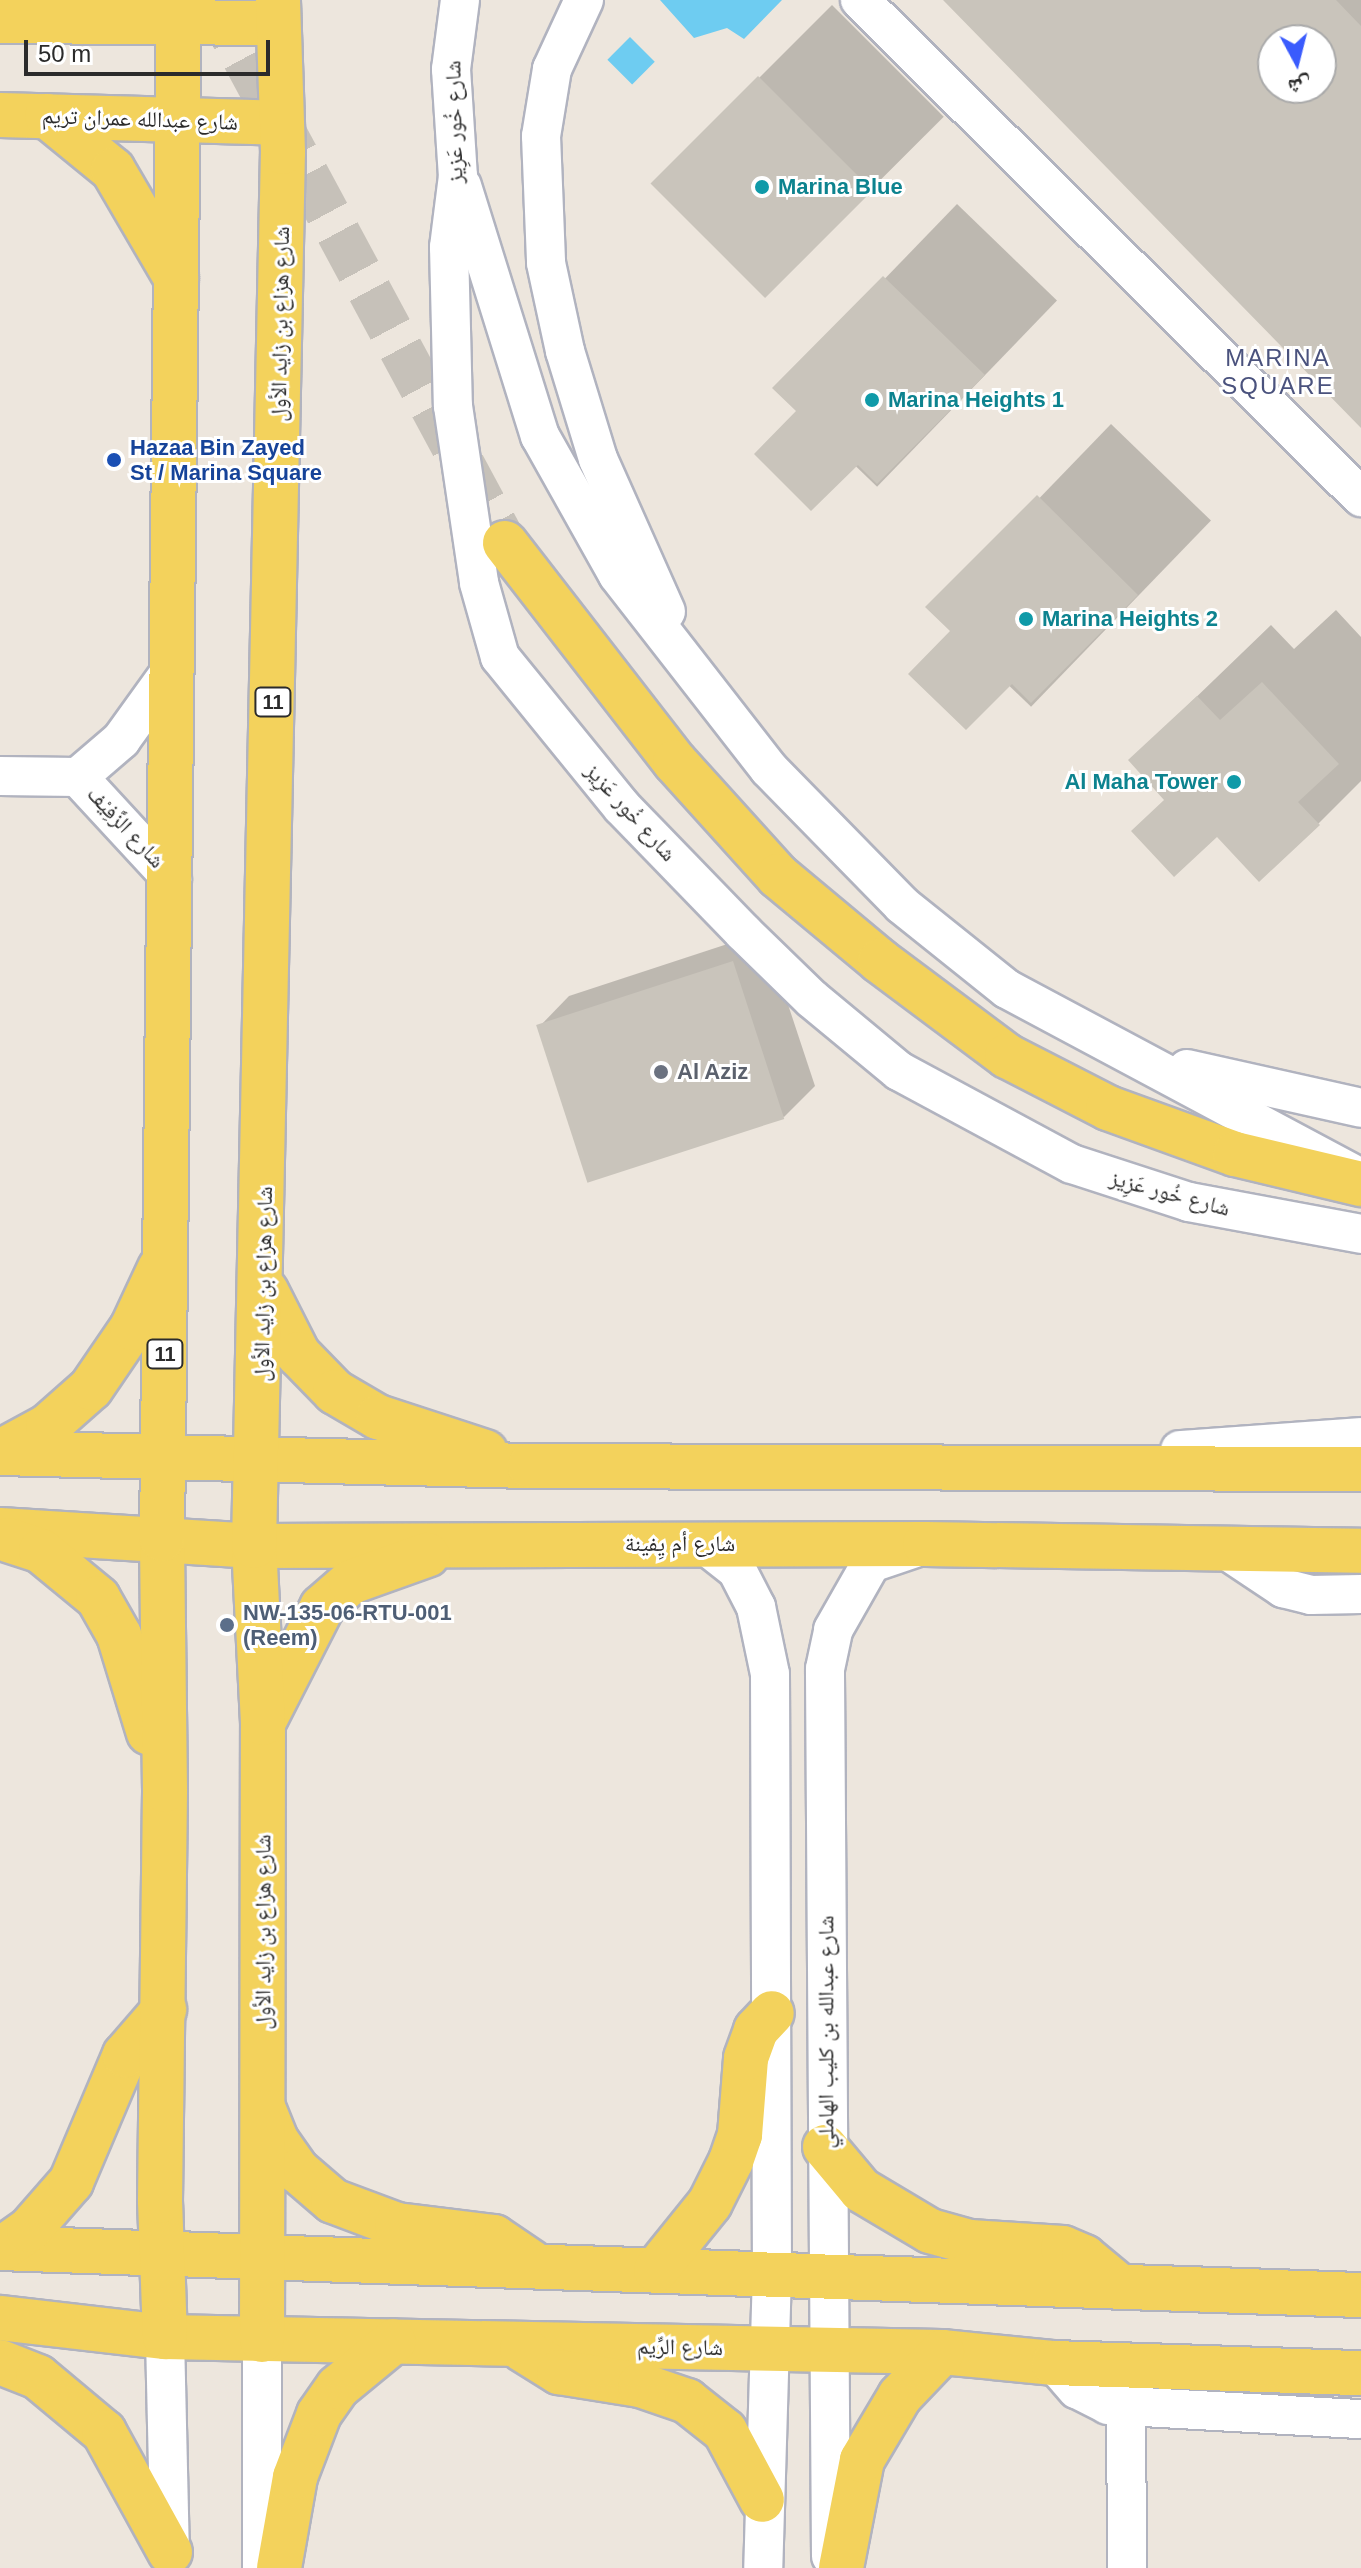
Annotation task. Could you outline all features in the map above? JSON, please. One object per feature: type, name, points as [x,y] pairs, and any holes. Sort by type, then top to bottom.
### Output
[{"type":"main road","points":[[0,19],[36,0]]},
{"type":"main road","points":[[0,19],[179,10],[278,12]]},
{"type":"main road","name":"11","points":[[165,2337],[162,2255],[165,1790],[162,1539],[172,879],[170,672],[180,119],[179,10]]},
{"type":"main road","name":"شارع هزاع بن زايد الأول","points":[[262,2340],[263,1723],[254,1546],[263,1281],[280,123],[278,12]]},
{"type":"main road","name":"شارع عبدالله عمران تريم","points":[[0,115],[280,123]]},
{"type":"main road","points":[[47,116],[113,170],[176,278]]},
{"type":"main road","points":[[505,543],[675,762],[778,876],[918,990],[1007,1056],[1108,1108],[1235,1154],[1361,1181]]},
{"type":"main road","points":[[0,1453],[48,1426],[91,1388],[132,1328],[166,1255]]},
{"type":"main road","points":[[263,1281],[298,1354],[335,1392],[378,1417],[530,1466]]},
{"type":"main road","points":[[0,1453],[163,1453],[258,1460],[530,1466],[1005,1464],[1361,1469]]},
{"type":"main road","points":[[1226,1550],[1287,1530],[1361,1521]]},
{"type":"main road","name":"شارع أم يِفينة","points":[[0,1530],[254,1546],[463,1542],[925,1544],[1361,1551]]},
{"type":"main road","points":[[0,1537],[41,1551],[72,1572],[110,1616],[127,1656],[165,1790]]},
{"type":"main road","points":[[263,1723],[310,1627],[338,1591],[365,1576],[463,1542]]},
{"type":"main road","points":[[1,2248],[29,2230],[71,2182],[125,2055],[164,2010]]},
{"type":"main road","points":[[656,2270],[710,2203],[731,2161],[740,2135],[746,2058],[756,2030],[772,2013]]},
{"type":"main road","points":[[262,2104],[276,2140],[298,2171],[333,2201],[397,2225],[494,2237],[534,2265]]},
{"type":"main road","points":[[825,2147],[861,2190],[930,2231],[970,2242],[1063,2248],[1084,2257],[1119,2286]]},
{"type":"main road","points":[[1,2248],[1361,2295]]},
{"type":"main road","name":"شارع الرِّيم","points":[[0,2318],[165,2337],[942,2352],[1054,2363],[1361,2373]]},
{"type":"main road","points":[[279,2568],[295,2477],[319,2414],[338,2387],[394,2341]]},
{"type":"main road","points":[[517,2346],[559,2372],[640,2385],[687,2401],[732,2440],[762,2500]]},
{"type":"main road","points":[[841,2568],[862,2460],[900,2396],[942,2352]]},
{"type":"main road","points":[[0,2362],[38,2377],[104,2432],[170,2560]]},
{"type":"street","name":"شارع خُور عَزِيز","points":[[460,0],[451,69],[458,176],[449,247],[453,406],[479,583],[500,657],[622,807],[812,999],[899,1071],[1072,1164],[1189,1202],[1361,1234]]},
{"type":"street","points":[[584,0],[552,69],[541,136],[546,263],[565,351],[598,459],[696,678]]},
{"type":"street","points":[[860,0],[1361,497]]},
{"type":"street","points":[[458,176],[540,436],[618,575],[769,769],[902,905],[1007,989],[1361,1181]]},
{"type":"street","name":"شارع الزَّفِيْف","points":[[0,776],[78,777],[121,740],[170,672]]},
{"type":"street","name":"شارع الزَّفِيْف","points":[[78,777],[172,879]]},
{"type":"street","points":[[1130,1057],[1361,1108]]},
{"type":"street","points":[[1005,1464],[1361,1437]]},
{"type":"street","points":[[704,1544],[737,1570],[756,1607],[766,1635],[771,1697],[772,2273],[762,2500],[763,2568]]},
{"type":"street","name":"شارع عبدالله بن كليب الهاملي","points":[[831,2568],[825,2147],[825,1669],[833,1630],[871,1563],[925,1544]]},
{"type":"street","points":[[1226,1550],[1283,1588],[1311,1595],[1361,1594]]},
{"type":"street","points":[[771,1697],[801,1693],[826,1706]]},
{"type":"street","points":[[165,2337],[170,2560]]},
{"type":"street","name":"شارع هزاع بن زايد الأول","points":[[262,2340],[262,2568]]},
{"type":"street","points":[[1054,2363],[1091,2399],[1126,2409],[1361,2419]]},
{"type":"street","points":[[1126,2409],[1127,2568]]},
{"type":"water","points":[[660,0],[782,0],[744,39],[727,28],[694,38]]},
{"type":"water","points":[[630,37],[655,62],[632,84],[607,60]]},
{"type":"building","points":[[943,0],[1336,0],[1361,26],[1361,428]]},
{"type":"building","name":"Marina Blue","points":[[758,76],[873,191],[765,298],[651,183]]},
{"type":"building","name":"Marina Heights 1","points":[[883,276],[985,375],[877,484],[858,465],[811,511],[754,454],[796,411],[772,388]]},
{"type":"building","name":"Marina Heights 2","points":[[1037,495],[1138,595],[1031,703],[1012,684],[966,730],[908,674],[950,631],[925,607]]},
{"type":"building","name":"Al Maha Tower","points":[[1262,682],[1339,764],[1298,802],[1320,825],[1259,882],[1217,837],[1174,877],[1131,831],[1164,800],[1128,760],[1197,696],[1220,720]]},
{"type":"building","name":"Al Aziz","points":[[733,961],[784,1119],[587,1183],[536,1025]]},
{"type":"tunnel","points":[[213,0],[505,543]]},
{"type":"place","name":"Marina Blue","points":[[762,187]]},
{"type":"place","name":"Marina Heights 1","points":[[872,400]]},
{"type":"place","name":"Hazaa Bin Zayed St / Marina Square","points":[[114,460]]},
{"type":"place","name":"Marina Heights 2","points":[[1026,619]]},
{"type":"place","name":"Al Maha Tower","points":[[1234,782]]},
{"type":"place","name":"Al Aziz","points":[[661,1072]]},
{"type":"place","name":"NW-135-06-RTU-001 (Reem)","points":[[227,1625]]},
{"type":"district","name":"MARINA SQUARE","points":[[1278,372]]}]
